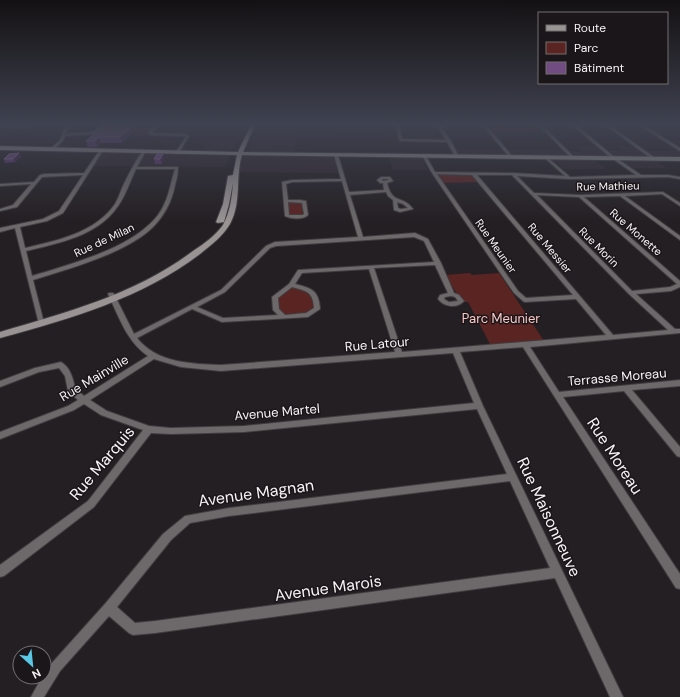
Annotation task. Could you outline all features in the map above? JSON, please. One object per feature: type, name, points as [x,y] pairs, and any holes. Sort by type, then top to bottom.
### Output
[{"type":"street","points":[[0,230],[45,220],[60,212],[96,158]]},
{"type":"street","points":[[23,250],[58,241],[80,233],[107,217],[116,207],[141,158]]},
{"type":"street","points":[[0,335],[112,297],[191,250],[205,239],[219,224],[224,214],[236,158]]},
{"type":"street","points":[[337,158],[361,238]]},
{"type":"street","name":"Rue Meunier","points":[[425,158],[434,173],[516,292],[522,298],[525,300],[578,297]]},
{"type":"street","points":[[530,158],[680,159]]},
{"type":"street","points":[[547,158],[569,178]]},
{"type":"street","points":[[614,158],[640,176]]},
{"type":"street","name":"Rue de Milan","points":[[30,279],[79,263],[111,250],[144,233],[160,218],[167,204],[177,168],[135,168]]},
{"type":"street","points":[[434,173],[512,174],[569,178],[640,176],[668,176],[680,178]]},
{"type":"street","name":"Rue Messier","points":[[473,173],[611,337]]},
{"type":"street","points":[[0,210],[15,206],[44,175],[85,174]]},
{"type":"street","name":"Rue Morin","points":[[512,174],[632,293],[677,331]]},
{"type":"street","points":[[286,201],[304,202],[306,215],[303,217],[287,216],[284,183],[292,181],[344,180]]},
{"type":"street","points":[[0,185],[35,183]]},
{"type":"street","points":[[385,183],[386,191],[395,201]]},
{"type":"street","points":[[348,194],[386,191]]},
{"type":"street","name":"Rue Mathieu","points":[[533,194],[622,196],[663,193],[680,205]]},
{"type":"street","name":"Rue Monette","points":[[580,196],[680,284],[671,289],[632,293]]},
{"type":"street","points":[[622,196],[680,238]]},
{"type":"street","points":[[17,226],[41,321]]},
{"type":"street","points":[[133,337],[223,291],[268,247],[275,244],[415,235],[426,240],[452,294]]},
{"type":"street","points":[[284,316],[276,310],[275,297],[291,285],[300,271],[438,263]]},
{"type":"street","points":[[371,267],[398,354]]},
{"type":"street","points":[[193,307],[222,320],[308,315],[317,309],[317,299],[311,291],[291,285]]},
{"type":"street","name":"Rue Latour","points":[[112,297],[133,337],[143,350],[154,356],[196,367],[253,367],[677,331]]},
{"type":"street","points":[[0,330],[41,321]]},
{"type":"street","name":"Rue Moreau","points":[[525,345],[680,584]]},
{"type":"street","name":"Rue Maisonneuve","points":[[455,350],[513,478],[616,697]]},
{"type":"street","name":"Rue Mainville","points":[[0,436],[70,408],[154,356]]},
{"type":"street","name":"Avenue Martel","points":[[0,384],[38,370],[61,365],[69,376],[71,389],[84,400],[104,413],[149,429],[171,431],[244,429],[480,406]]},
{"type":"street","name":"Terrasse Moreau","points":[[557,395],[680,383]]},
{"type":"street","points":[[626,388],[680,453]]},
{"type":"street","name":"Rue Marquis","points":[[0,572],[91,504],[149,429]]},
{"type":"street","name":"Avenue Magnan","points":[[37,697],[56,667],[109,608],[168,538],[188,519],[229,512],[513,478]]},
{"type":"street","name":"Avenue Marois","points":[[109,608],[133,628],[155,627],[558,572]]},
{"type":"shaded area","points":[[97,158],[230,158],[225,167],[92,166]]},
{"type":"shaded area","points":[[242,158],[333,158],[338,173],[238,172]]},
{"type":"shaded area","points":[[389,158],[422,158],[428,170],[393,170]]},
{"type":"shaded area","points":[[593,159],[607,169],[564,169],[553,160]]},
{"type":"shaded area","points":[[621,160],[654,160],[667,168],[632,168]]},
{"type":"green space","points":[[438,175],[472,175],[478,182],[443,183]]},
{"type":"green space","points":[[291,202],[302,203],[304,213],[297,216],[289,214],[288,204]]},
{"type":"green space","name":"Parc Meunier","points":[[470,273],[472,275],[499,273],[544,341],[491,346],[468,302],[462,302],[445,275]]},
{"type":"green space","points":[[291,285],[311,291],[317,309],[308,315],[284,317],[276,310],[275,297]]},
{"type":"building","points":[[5,158],[14,158],[13,159],[4,159]]}]
